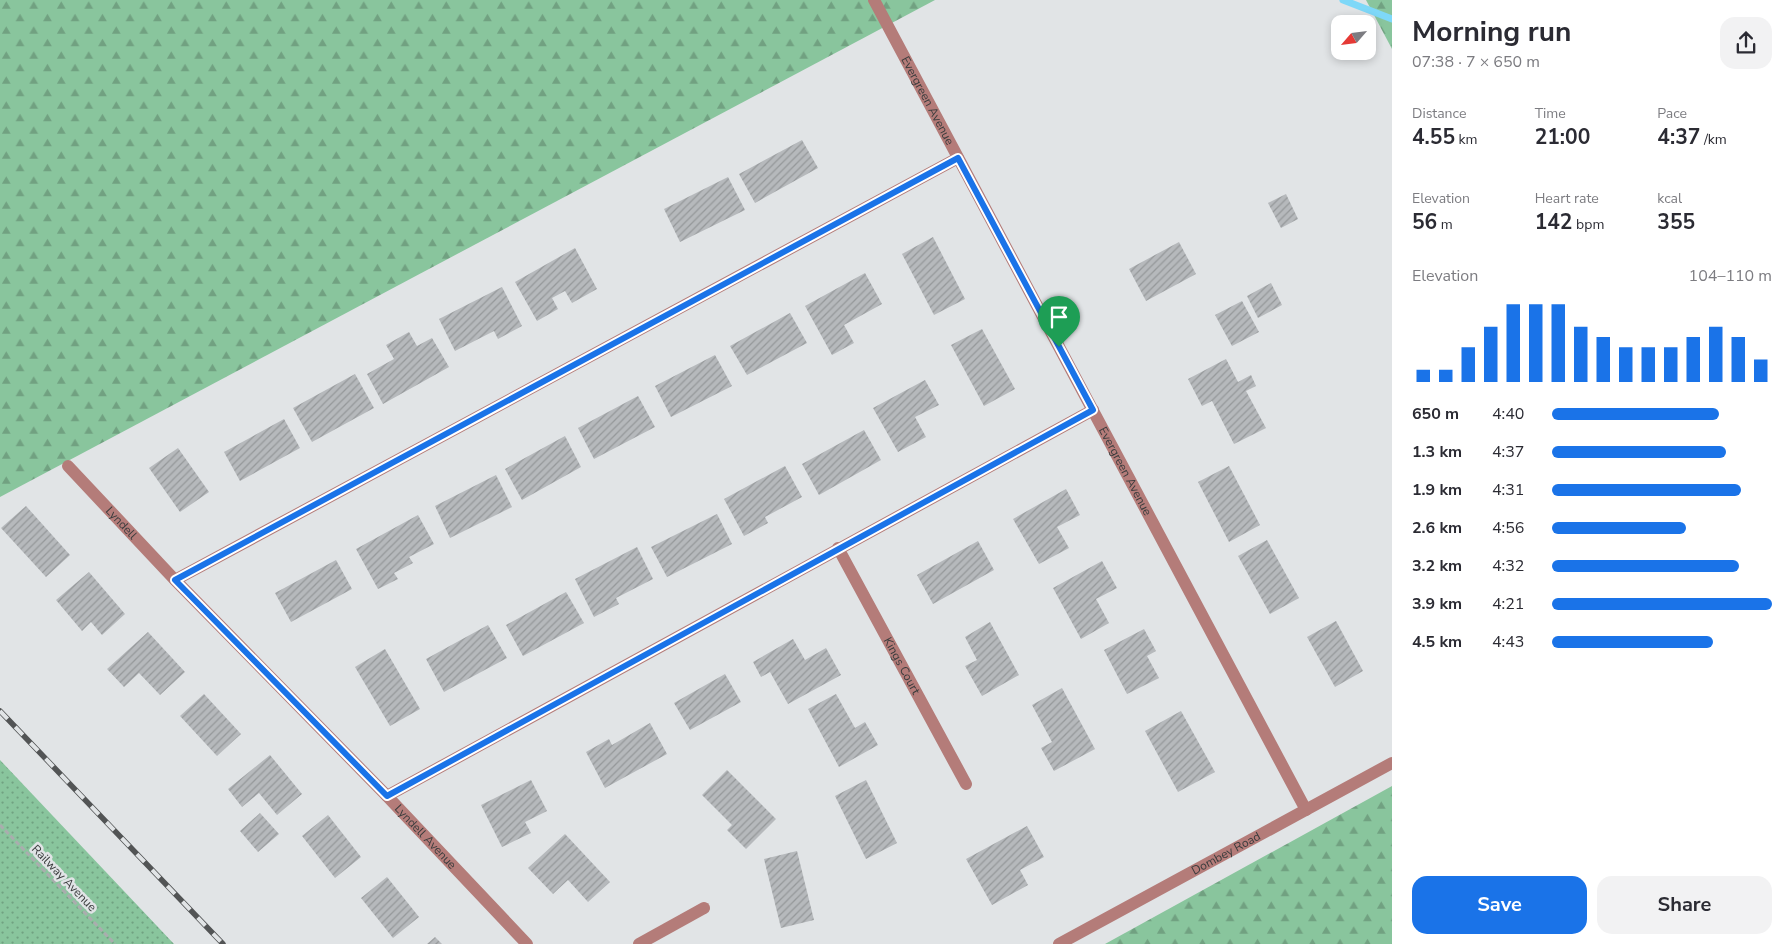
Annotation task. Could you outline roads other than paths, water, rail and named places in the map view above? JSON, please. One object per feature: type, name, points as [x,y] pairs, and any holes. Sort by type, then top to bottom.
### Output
[{"type":"street","name":"Evergreen Avenue","points":[[874,0],[1306,810]]},
{"type":"street","points":[[175,580],[958,158]]},
{"type":"street","points":[[387,796],[1093,410]]},
{"type":"street","name":"Lyndell","points":[[68,466],[175,580]]},
{"type":"street","name":"Kings Court","points":[[838,548],[966,784]]},
{"type":"street","name":"Lyndell Avenue","points":[[175,580],[387,796],[527,944]]},
{"type":"street","name":"Dombey Road","points":[[1059,944],[1392,763]]},
{"type":"street","points":[[639,944],[704,908]]},
{"type":"waterway","points":[[1343,0],[1392,19]]},
{"type":"railway","points":[[0,711],[223,944]]}]
